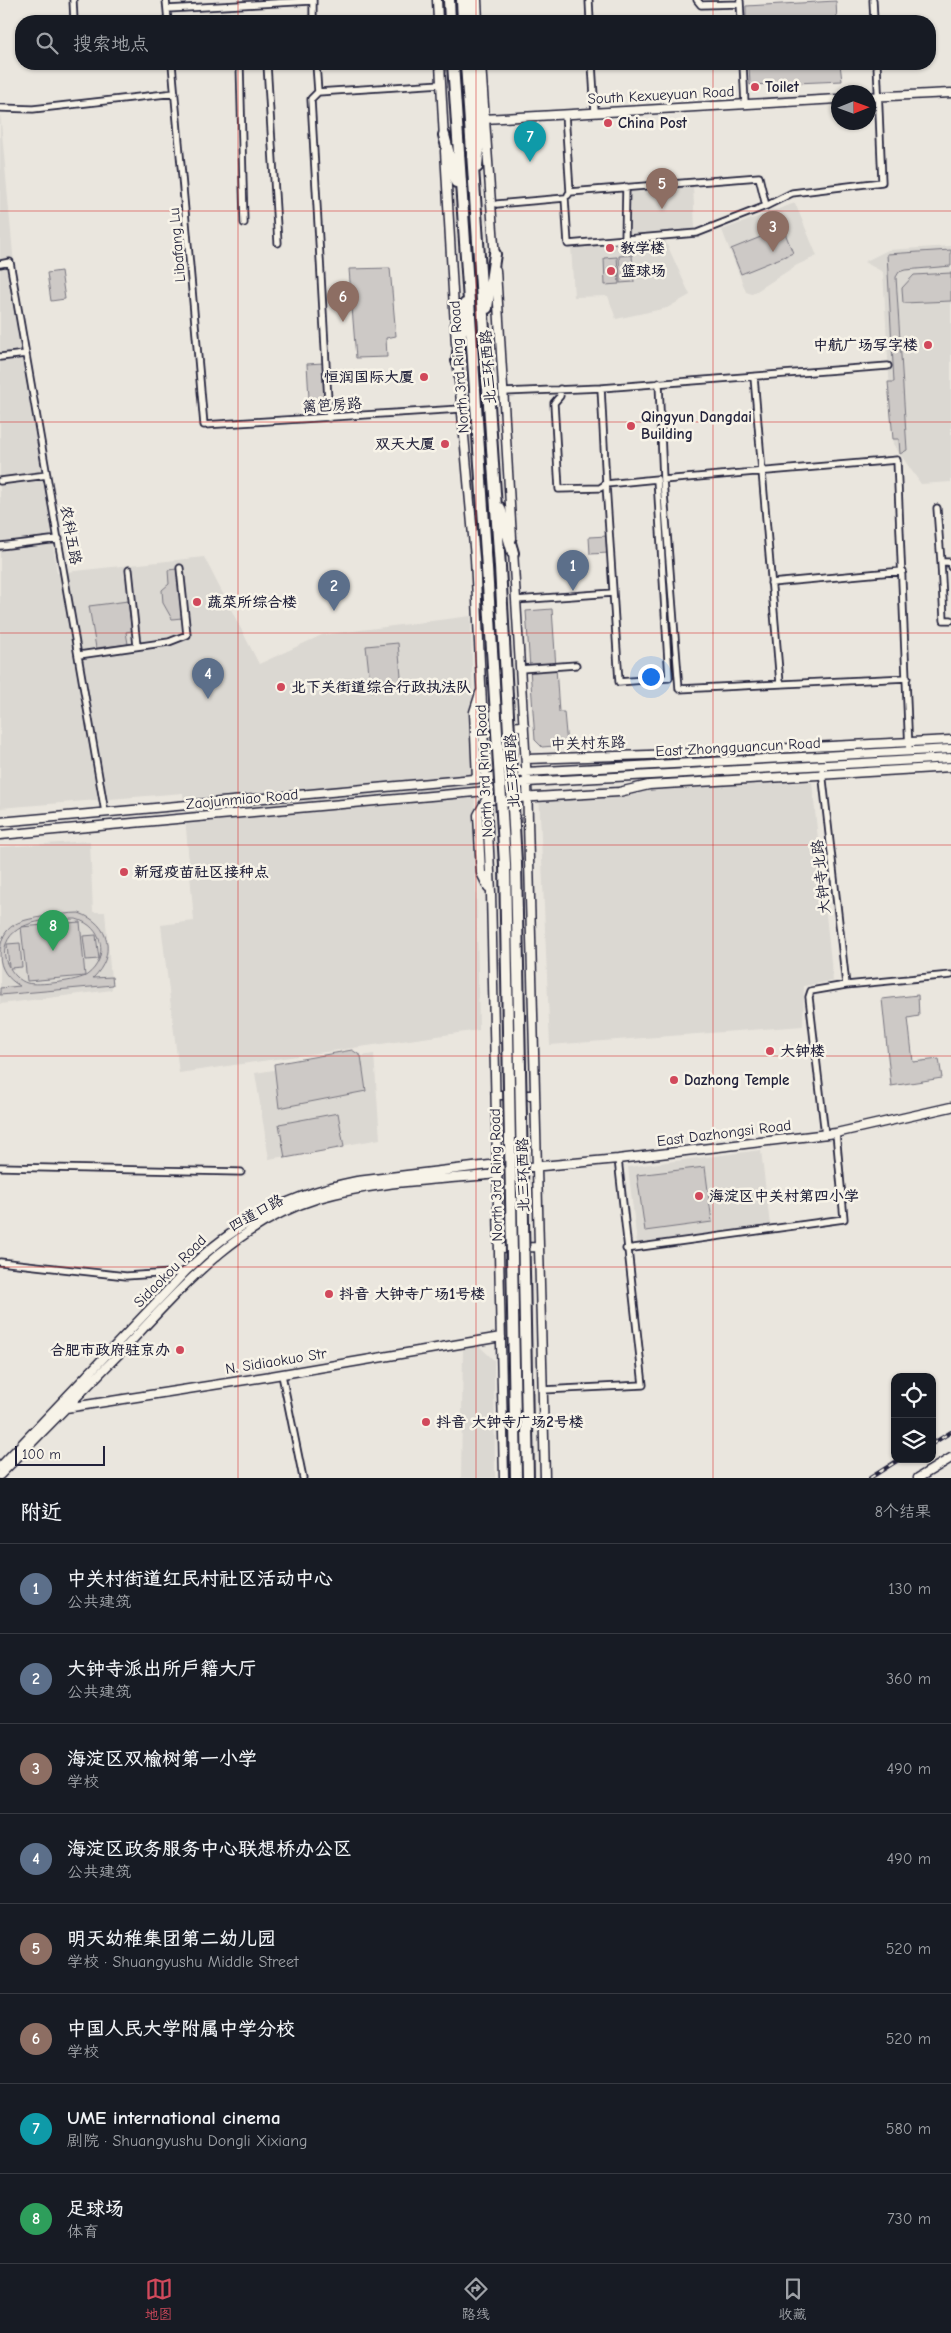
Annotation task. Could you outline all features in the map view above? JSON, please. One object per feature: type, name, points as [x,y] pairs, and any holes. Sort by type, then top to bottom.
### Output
[{"type":"highway","points":[[449,0],[450,15]]},
{"type":"highway","points":[[462,0],[463,15]]},
{"type":"highway","points":[[471,0],[472,15]]},
{"type":"highway","name":"North 3rd Ring Road","points":[[453,70],[505,864],[516,1478]]},
{"type":"highway","name":"North 3rd Ring Road","points":[[466,70],[500,567],[516,863],[528,1478]]},
{"type":"highway","points":[[475,70],[479,142],[475,203]]},
{"type":"highway","points":[[444,134],[463,205]]},
{"type":"highway","points":[[484,326],[495,254]]},
{"type":"highway","points":[[457,361],[468,283]]},
{"type":"highway","points":[[494,485],[513,553]]},
{"type":"street","points":[[73,0],[74,15]]},
{"type":"street","points":[[166,0],[168,15]]},
{"type":"street","points":[[167,9],[312,0],[313,15]]},
{"type":"street","points":[[437,0],[438,15]]},
{"type":"street","points":[[477,0],[478,15]]},
{"type":"street","points":[[589,0],[590,15]]},
{"type":"street","points":[[698,0],[701,6],[740,2],[741,15]]},
{"type":"street","points":[[874,15],[873,0],[880,0]]},
{"type":"street","name":"Libafang Lu","points":[[173,70],[204,425],[329,418]]},
{"type":"street","points":[[240,70],[244,223]]},
{"type":"street","points":[[267,70],[278,243]]},
{"type":"street","points":[[316,70],[318,92]]},
{"type":"street","name":"北三环西路","points":[[440,70],[460,409],[474,558],[481,691],[481,778],[486,791],[486,800],[478,815],[481,873],[491,893],[504,1478]]},
{"type":"street","name":"北三环西路","points":[[481,70],[504,392],[528,798],[545,1478]]},
{"type":"street","points":[[592,70],[595,112]]},
{"type":"street","points":[[743,70],[745,104]]},
{"type":"street","points":[[565,114],[570,192],[565,198],[568,244],[698,233],[766,206],[792,193],[882,182],[878,70]]},
{"type":"street","points":[[329,418],[311,98],[318,92],[441,84]]},
{"type":"street","points":[[2,108],[33,109],[175,93]]},
{"type":"street","points":[[876,96],[951,93]]},
{"type":"street","name":"South Kexueyuan Road","points":[[484,119],[831,99]]},
{"type":"street","points":[[570,192],[759,177],[766,206]]},
{"type":"street","points":[[625,240],[626,188]]},
{"type":"street","points":[[496,204],[565,198]]},
{"type":"street","name":"农科五路","points":[[0,264],[10,262],[105,812]]},
{"type":"street","points":[[0,356],[26,354]]},
{"type":"street","points":[[504,392],[601,388],[888,366]]},
{"type":"street","points":[[754,377],[780,683]]},
{"type":"street","points":[[659,383],[663,480],[679,689],[907,678]]},
{"type":"street","points":[[560,389],[560,396],[554,403],[559,489],[600,488],[606,484],[657,479],[669,678],[619,682],[606,484],[601,388]]},
{"type":"street","name":"篱笆房路","points":[[329,418],[460,409]]},
{"type":"street","points":[[663,480],[897,460],[909,751]]},
{"type":"street","points":[[0,481],[48,475]]},
{"type":"street","points":[[937,508],[944,620],[951,620]]},
{"type":"street","points":[[0,546],[59,539]]},
{"type":"street","points":[[941,562],[950,562],[951,567]]},
{"type":"street","points":[[79,655],[169,642],[187,636],[180,568]]},
{"type":"street","points":[[129,570],[137,646]]},
{"type":"street","points":[[772,583],[903,571]]},
{"type":"street","points":[[516,600],[613,593]]},
{"type":"street","points":[[520,670],[576,665]]},
{"type":"street","points":[[481,691],[474,712],[481,778]]},
{"type":"street","points":[[482,728],[524,726]]},
{"type":"street","points":[[504,727],[508,799]]},
{"type":"street","name":"中关村东路","points":[[526,759],[648,756],[951,740]]},
{"type":"street","name":"East Zhongguancun Road","points":[[506,775],[526,772],[951,749]]},
{"type":"street","name":"Zaojunmiao Road","points":[[0,835],[486,791],[527,782],[951,758]]},
{"type":"street","name":"大钟寺北路","points":[[822,766],[846,985]]},
{"type":"street","points":[[486,800],[619,792],[649,785],[951,767]]},
{"type":"street","name":"Zaojunmiao Road","points":[[0,822],[506,775]]},
{"type":"street","points":[[825,1135],[809,997],[811,991],[846,985],[951,975]]},
{"type":"street","points":[[496,1096],[535,1095]]},
{"type":"street","name":"East Dazhongsi Road","points":[[498,1169],[618,1160],[825,1135],[951,1107]]},
{"type":"street","points":[[626,1249],[844,1219],[836,1133]]},
{"type":"street","points":[[542,1390],[643,1385],[626,1249],[618,1160]]},
{"type":"street","points":[[0,1167],[241,1172]]},
{"type":"street","name":"Sidaokou Road","points":[[0,1467],[185,1272],[210,1248],[241,1226],[322,1189],[357,1181],[498,1169]]},
{"type":"street","name":"四道口路","points":[[0,1475],[193,1276],[228,1244],[251,1229],[292,1208],[332,1194],[498,1169]]},
{"type":"street","points":[[500,1248],[538,1247]]},
{"type":"street","points":[[0,1262],[126,1276],[185,1272]]},
{"type":"street","name":"N. Sidiaokuo Str","points":[[54,1410],[502,1337]]},
{"type":"street","points":[[282,1374],[303,1478]]},
{"type":"street","points":[[918,1478],[951,1458]]},
{"type":"shaded area","points":[[836,1],[837,15],[746,15],[746,6]]},
{"type":"shaded area","points":[[749,70],[841,70],[842,81],[750,85]]},
{"type":"shaded area","points":[[0,111],[13,254],[57,573],[204,557],[259,664],[322,635],[471,616],[479,1030],[179,1073],[161,925],[194,921],[183,793],[0,808]]},
{"type":"shaded area","points":[[693,186],[695,228],[676,233],[630,235],[628,190]]},
{"type":"shaded area","points":[[795,203],[817,256],[797,265],[752,294],[746,292],[722,230]]},
{"type":"shaded area","points":[[783,228],[793,253],[741,274],[731,249]]},
{"type":"shaded area","points":[[664,238],[690,295],[667,308],[616,319],[608,296],[574,297],[571,245]]},
{"type":"shaded area","points":[[951,246],[951,482],[921,484],[893,444],[883,272],[864,262],[888,250]]},
{"type":"shaded area","points":[[951,250],[951,266],[905,270],[899,272],[896,277],[907,450],[900,454],[899,439],[893,439],[888,382],[894,382],[887,254]]},
{"type":"shaded area","name":"篮球场","points":[[632,255],[634,282],[620,283],[619,256]]},
{"type":"shaded area","name":"篮球场","points":[[617,257],[619,284],[605,285],[604,258]]},
{"type":"shaded area","points":[[390,268],[396,336],[386,338],[387,357],[356,358],[349,269]]},
{"type":"shaded area","points":[[61,271],[65,299],[51,301],[47,273]]},
{"type":"shaded area","points":[[951,273],[951,301],[903,303],[902,288],[914,275]]},
{"type":"shaded area","points":[[323,363],[326,415],[310,416],[307,364]]},
{"type":"shaded area","points":[[607,536],[608,553],[590,554],[589,537]]},
{"type":"shaded area","points":[[177,569],[182,618],[172,619],[163,603],[162,590],[169,584],[168,570]]},
{"type":"shaded area","points":[[128,601],[132,631],[126,632],[128,644],[96,648],[89,606]]},
{"type":"shaded area","points":[[552,609],[559,712],[564,712],[567,745],[542,747],[535,740],[526,611]]},
{"type":"shaded area","points":[[398,643],[402,688],[371,691],[366,646]]},
{"type":"shaded area","points":[[812,782],[833,981],[804,986],[803,1026],[550,1045],[539,791]]},
{"type":"shaded area","points":[[90,841],[93,912],[105,912],[112,990],[0,1004],[0,847]]},
{"type":"shaded area","points":[[79,913],[90,918],[98,925],[107,941],[105,960],[93,978],[112,977],[113,985],[0,995],[0,988],[20,986],[12,980],[1,965],[1,944],[8,930],[14,925],[29,919]],"holes":[[[57,919],[76,919],[85,923],[97,935],[101,952],[99,960],[87,975],[58,982],[39,984],[24,982],[10,968],[22,967],[20,943],[7,944],[9,967],[5,956],[6,944],[11,936],[26,925]]]},
{"type":"shaded area","points":[[80,922],[85,976],[27,981],[21,927]]},
{"type":"shaded area","points":[[96,935],[99,959],[86,960],[83,936]]},
{"type":"shaded area","points":[[918,995],[919,1016],[908,1018],[913,1062],[939,1059],[942,1078],[891,1086],[882,999]]},
{"type":"shaded area","points":[[352,1050],[361,1056],[366,1091],[279,1108],[274,1064]]},
{"type":"shaded area","points":[[374,1054],[380,1139],[269,1159],[255,1073]]},
{"type":"shaded area","points":[[338,1113],[344,1147],[285,1158],[279,1124]]},
{"type":"shaded area","name":"海淀区中关村第四小学","points":[[761,1150],[770,1225],[637,1243],[628,1167]]},
{"type":"shaded area","points":[[705,1167],[712,1222],[645,1231],[637,1175]]},
{"type":"shaded area","points":[[479,1346],[494,1360],[495,1478],[461,1478],[463,1348]]},
{"type":"railway","points":[[936,1441],[951,1432]]},
{"type":"railway","points":[[870,1478],[894,1463]]},
{"type":"place","name":"Toilet","points":[[755,87]]},
{"type":"place","name":"China Post","points":[[608,123]]},
{"type":"place","name":"UME international cinema","points":[[530,162]]},
{"type":"place","name":"明天幼稚集团第二幼儿园","points":[[662,209]]},
{"type":"place","name":"教学楼","points":[[610,248]]},
{"type":"place","name":"海淀区双榆树第一小学","points":[[773,252]]},
{"type":"place","name":"篮球场","points":[[611,271]]},
{"type":"place","name":"中国人民大学附属中学分校","points":[[343,322]]},
{"type":"place","name":"中航广场写字楼","points":[[928,345]]},
{"type":"place","name":"恒润国际大厦","points":[[424,377]]},
{"type":"place","name":"Qingyun Dangdai Building","points":[[631,426]]},
{"type":"place","name":"双天大厦","points":[[445,444]]},
{"type":"place","name":"中关村街道红民村社区活动中心","points":[[573,591]]},
{"type":"place","name":"蔬菜所综合楼","points":[[197,602]]},
{"type":"place","name":"大钟寺派出所户籍大厅","points":[[334,611]]},
{"type":"place","name":"北下关街道综合行政执法队","points":[[281,687]]},
{"type":"place","name":"海淀区政务服务中心联想桥办公区","points":[[208,699]]},
{"type":"place","name":"新冠疫苗社区接种点","points":[[124,872]]},
{"type":"place","name":"足球场","points":[[53,951]]},
{"type":"place","name":"大钟楼","points":[[770,1051]]},
{"type":"place","name":"Dazhong Temple","points":[[674,1080]]},
{"type":"place","name":"海淀区中关村第四小学","points":[[699,1196]]},
{"type":"place","name":"抖音 大钟寺广场1号楼","points":[[329,1294]]},
{"type":"place","name":"合肥市政府驻京办","points":[[180,1350]]},
{"type":"place","name":"抖音 大钟寺广场2号楼","points":[[426,1422]]}]
